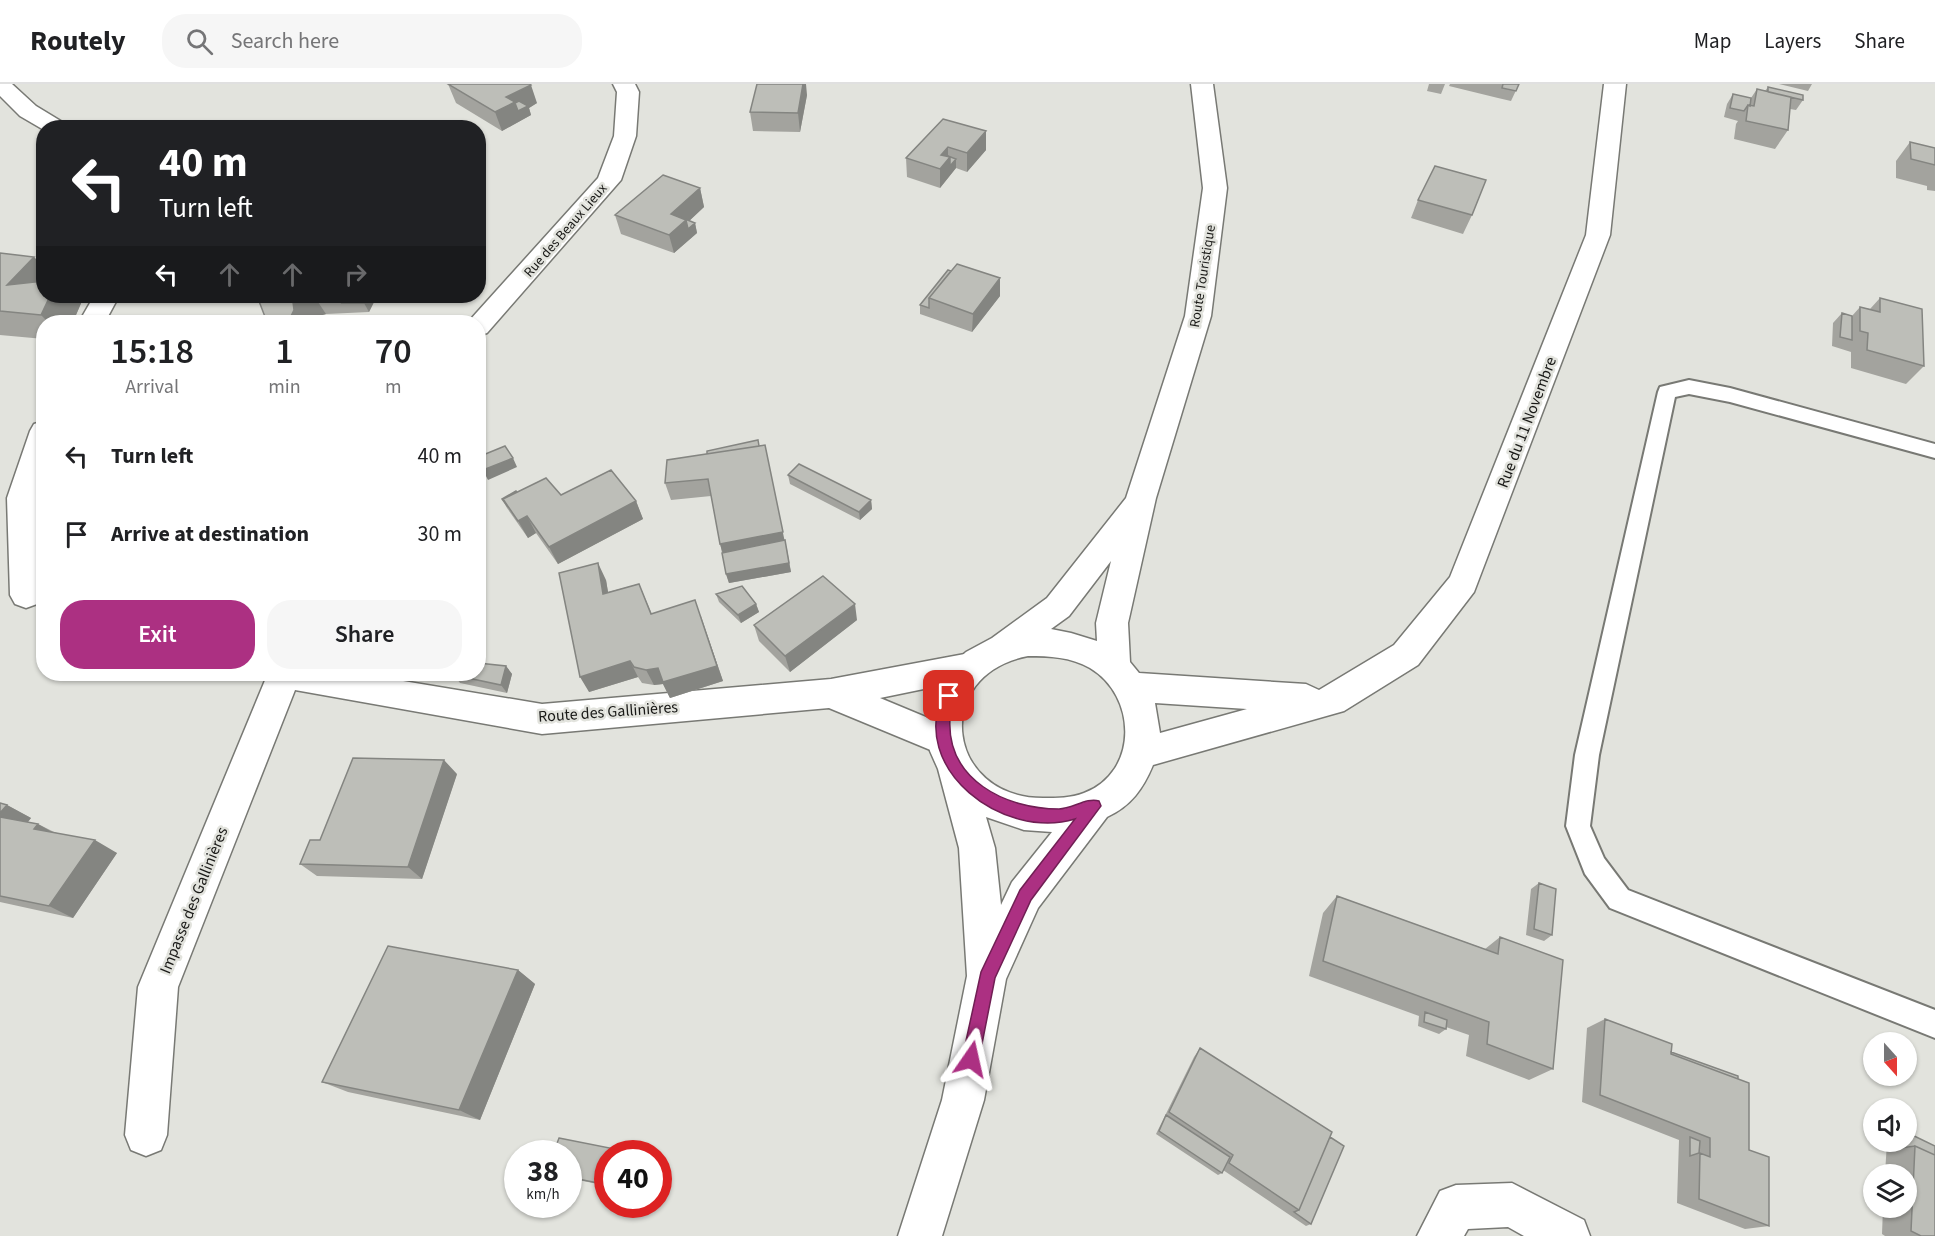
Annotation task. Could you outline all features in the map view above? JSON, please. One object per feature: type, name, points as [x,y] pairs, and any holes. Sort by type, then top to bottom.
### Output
[{"type":"street","points":[[0,84],[28,111],[43,120]]},
{"type":"street","name":"Rue des Beaux Lieux","points":[[486,318],[609,180],[625,136],[628,92],[624,84]]},
{"type":"street","name":"Route Touristique","points":[[1122,677],[1112,623],[1141,498],[1198,316],[1215,188],[1202,84]]},
{"type":"street","name":"Rue du 11 Novembre","points":[[1142,753],[1332,701],[1406,655],[1463,583],[1598,235],[1615,84]]},
{"type":"street","points":[[23,595],[22,498],[36,455]]},
{"type":"street","name":"Route Touristique","points":[[999,649],[1058,607],[1141,498]]},
{"type":"street","points":[[831,693],[949,752],[971,788],[998,805],[1029,814],[1063,816],[1094,806],[1116,793],[1132,775],[1142,753],[1145,730],[1141,707],[1122,677],[1088,651],[1059,642],[1028,642],[999,649],[970,667],[961,676],[949,696],[943,718],[949,752],[977,848],[987,977]]},
{"type":"street","name":"Route des Gallinières","points":[[323,681],[542,719],[831,693],[970,667]]},
{"type":"street","points":[[1122,677],[1332,701]]},
{"type":"street","name":"Impasse des Gallinières","points":[[146,1135],[158,987],[280,681]]},
{"type":"street","points":[[920,1236],[963,1100],[987,977],[1025,895],[1094,806]]},
{"type":"street","points":[[1439,1236],[1456,1207],[1512,1205],[1568,1236]]},
{"type":"lane","points":[[1935,450],[1730,395],[1689,387],[1667,392],[1587,755],[1578,826],[1594,866],[1619,899],[1935,1024]]},
{"type":"building","points":[[448,84],[531,85],[506,97],[515,102],[495,112]]},
{"type":"building","points":[[757,84],[803,84],[798,113],[750,112]]},
{"type":"building","points":[[1503,84],[1519,84],[1516,91],[1502,88]]},
{"type":"building","points":[[1768,87],[1803,95],[1803,100],[1768,92]]},
{"type":"building","points":[[1757,89],[1791,97],[1788,130],[1746,121],[1748,105],[1754,106]]},
{"type":"building","points":[[1733,94],[1751,98],[1750,106],[1748,105],[1744,111],[1730,108]]},
{"type":"building","points":[[519,101],[528,106],[518,111],[515,103]]},
{"type":"building","points":[[943,119],[986,131],[967,153],[948,147],[941,155],[950,157],[940,169],[906,158]]},
{"type":"building","points":[[1910,142],[1935,148],[1935,165],[1911,159]]},
{"type":"building","points":[[948,156],[956,159],[950,166],[950,157]]},
{"type":"building","points":[[1435,166],[1486,180],[1472,215],[1418,200]]},
{"type":"building","points":[[663,175],[700,188],[671,214],[686,220],[669,235],[615,215]]},
{"type":"building","points":[[680,217],[695,223],[688,229],[686,220]]},
{"type":"building","points":[[0,253],[34,257],[7,285],[36,282],[36,303],[47,303],[41,315],[0,311]]},
{"type":"building","points":[[957,264],[1000,278],[973,314],[929,298]]},
{"type":"building","points":[[948,270],[951,271],[929,298],[929,308],[920,305]]},
{"type":"building","points":[[1880,298],[1922,309],[1924,366],[1867,350],[1868,333],[1860,331],[1860,307],[1880,312]]},
{"type":"building","points":[[260,303],[293,303],[294,310],[292,315],[264,315]]},
{"type":"building","points":[[1842,313],[1852,316],[1852,340],[1840,337]]},
{"type":"building","points":[[758,440],[759,446],[707,454],[707,451]]},
{"type":"building","points":[[765,445],[783,532],[720,544],[708,479],[665,483],[667,460]]},
{"type":"building","points":[[505,446],[513,458],[486,469],[486,454]]},
{"type":"building","points":[[799,464],[871,500],[859,512],[788,475]]},
{"type":"building","points":[[611,470],[636,501],[549,547],[527,516],[518,521],[503,499],[546,478],[561,495]]},
{"type":"building","points":[[785,540],[789,563],[726,574],[722,553]]},
{"type":"building","points":[[598,563],[603,594],[639,584],[651,614],[695,600],[717,666],[663,682],[658,668],[646,670],[634,667],[630,661],[580,677],[559,573]]},
{"type":"building","points":[[823,576],[855,604],[785,656],[754,625]]},
{"type":"building","points":[[742,586],[756,604],[738,615],[716,594]]},
{"type":"building","points":[[486,664],[506,666],[501,685],[482,681],[486,681]]},
{"type":"building","points":[[353,758],[444,760],[408,867],[300,864],[310,840],[320,840]]},
{"type":"building","points":[[0,803],[7,805],[0,813]]},
{"type":"building","points":[[0,817],[38,824],[34,829],[95,840],[49,906],[0,896]]},
{"type":"building","points":[[1539,883],[1556,889],[1552,935],[1534,929]]},
{"type":"building","points":[[1337,896],[1498,954],[1500,937],[1563,960],[1553,1069],[1487,1044],[1489,1022],[1323,961]]},
{"type":"building","points":[[388,946],[518,970],[459,1110],[322,1082]]},
{"type":"building","points":[[1425,1012],[1447,1020],[1446,1029],[1424,1022]]},
{"type":"building","points":[[1605,1019],[1672,1044],[1671,1054],[1749,1083],[1749,1150],[1769,1157],[1769,1226],[1699,1199],[1700,1153],[1710,1157],[1710,1138],[1600,1095]]},
{"type":"building","points":[[1200,1048],[1332,1132],[1299,1210],[1229,1163],[1233,1155],[1169,1112]]},
{"type":"building","points":[[1671,1052],[1738,1076],[1738,1079],[1671,1054]]},
{"type":"building","points":[[1166,1115],[1230,1157],[1222,1173],[1159,1131]]},
{"type":"building","points":[[1330,1137],[1344,1146],[1311,1224],[1294,1212],[1299,1210]]},
{"type":"building","points":[[1690,1137],[1700,1141],[1699,1153],[1690,1156]]},
{"type":"building","points":[[1917,1137],[1935,1146],[1935,1155],[1917,1147]]},
{"type":"building","points":[[582,1143],[594,1145],[594,1182],[582,1180]]},
{"type":"building","points":[[1917,1147],[1935,1155],[1935,1236],[1921,1236],[1911,1231],[1912,1218],[1917,1218],[1917,1164],[1914,1164]]},
{"type":"route","points":[[949,696],[943,718],[945,741],[953,764],[971,788],[998,805],[1029,814],[1063,816],[1094,806],[1025,895],[987,977],[971,1059]]}]
